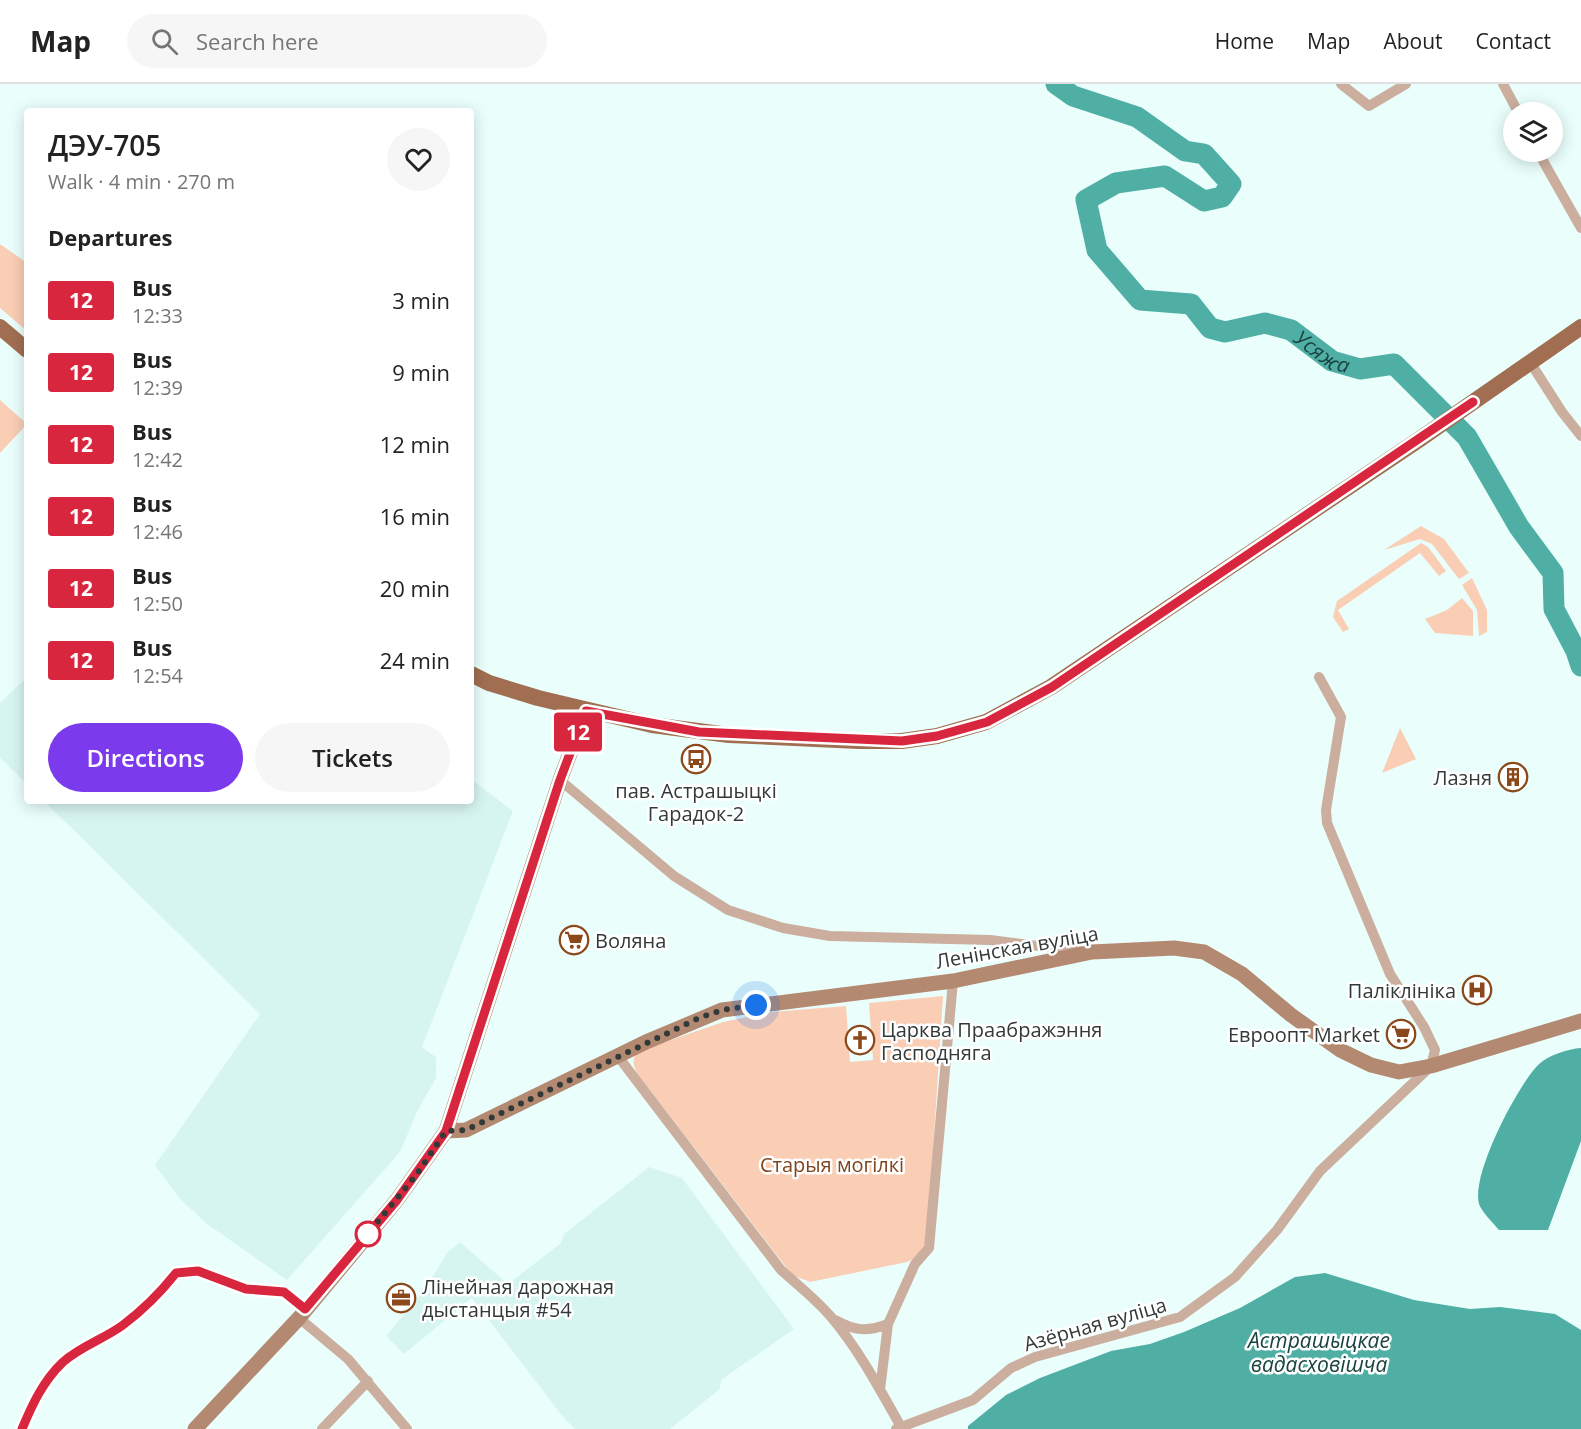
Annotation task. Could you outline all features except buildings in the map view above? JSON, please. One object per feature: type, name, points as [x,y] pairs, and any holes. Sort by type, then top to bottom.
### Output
[{"type":"main road","points":[[0,327],[24,347]]},
{"type":"main road","points":[[474,676],[489,683],[586,711],[699,732],[859,741],[902,741],[937,736],[987,722],[1052,687],[1420,439],[1581,327]]},
{"type":"street","points":[[1341,84],[1369,106],[1406,84]]},
{"type":"street","points":[[1503,84],[1513,102]]},
{"type":"street","points":[[1544,162],[1581,228]]},
{"type":"street","points":[[1530,362],[1562,412],[1581,436]]},
{"type":"street","points":[[1319,677],[1341,717],[1326,810],[1327,823],[1390,974],[1424,1027],[1435,1050],[1431,1066]]},
{"type":"street","points":[[195,1429],[302,1313],[397,1200],[446,1131],[560,780],[586,711]]},
{"type":"street","points":[[560,780],[674,876],[728,910],[783,928],[830,936],[990,940],[1092,952]]},
{"type":"street","name":"Ленінская вуліца","points":[[446,1131],[466,1130],[617,1055],[722,1010],[953,981],[1092,952],[1174,948],[1204,952],[1242,974],[1291,1016],[1340,1050],[1371,1065],[1399,1072],[1431,1066],[1581,1021]]},
{"type":"street","points":[[880,1390],[888,1324],[915,1264],[929,1248],[953,981]]},
{"type":"street","points":[[617,1055],[781,1270],[803,1287],[834,1320],[880,1390],[898,1428]]},
{"type":"street","name":"Азёрная вуліца","points":[[898,1428],[972,1400],[1011,1368],[1035,1357],[1180,1317],[1235,1277],[1277,1230],[1320,1171],[1431,1066]]},
{"type":"street","points":[[22,1429],[36,1396],[63,1363],[122,1326],[155,1299],[176,1273],[198,1271],[246,1289],[284,1292],[348,1359],[407,1429]]},
{"type":"street","points":[[834,1320],[850,1329],[862,1331],[888,1324]]},
{"type":"street","points":[[322,1429],[368,1382]]},
{"type":"shaded area","points":[[24,680],[24,781],[0,758],[0,703]]},
{"type":"shaded area","points":[[474,781],[513,811],[422,1047],[436,1057],[436,1078],[417,1112],[400,1152],[287,1280],[207,1224],[180,1199],[155,1165],[260,1014],[47,804],[474,804]]},
{"type":"shaded area","points":[[649,1167],[682,1178],[794,1329],[721,1380],[720,1389],[670,1429],[575,1429],[563,1417],[472,1298],[404,1354],[386,1336],[425,1289],[447,1253],[460,1242],[508,1284],[561,1243],[564,1234]]},
{"type":"green space","points":[[0,244],[24,261],[24,328],[0,308]]},
{"type":"green space","points":[[0,400],[24,421],[24,427],[0,453]]},
{"type":"green space","points":[[1421,526],[1444,539],[1469,573],[1459,579],[1432,544],[1420,539],[1384,550]]},
{"type":"green space","points":[[1421,543],[1428,547],[1446,571],[1439,576],[1420,553],[1338,610],[1349,629],[1343,632],[1333,617],[1337,601]]},
{"type":"green space","points":[[1472,578],[1487,610],[1487,632],[1479,636],[1477,610],[1462,585]]},
{"type":"green space","points":[[1462,598],[1473,611],[1473,636],[1435,633],[1425,619],[1447,610]]},
{"type":"green space","points":[[1400,728],[1416,759],[1382,773]]},
{"type":"green space","name":"Старыя могілкі","points":[[943,996],[927,1246],[920,1256],[907,1262],[810,1282],[792,1275],[637,1073],[634,1064],[635,1056],[639,1051],[723,1022],[772,1012],[846,1006],[850,1062],[873,1060],[869,1003]]},
{"type":"water","points":[[1581,1048],[1581,1141],[1548,1230],[1499,1230],[1480,1207],[1478,1190],[1498,1132],[1519,1092],[1538,1065],[1558,1053]]},
{"type":"water","name":"Астрашыцкае вадасховішча","points":[[1325,1273],[1414,1300],[1470,1309],[1500,1307],[1555,1314],[1581,1330],[1581,1429],[968,1429],[968,1426],[1006,1395],[1040,1378],[1111,1351],[1150,1344],[1184,1332],[1240,1308],[1295,1277]]},
{"type":"waterway","name":"Усяжа","points":[[1056,84],[1073,96],[1137,117],[1185,151],[1204,154],[1231,184],[1222,197],[1204,201],[1165,176],[1116,183],[1086,200],[1097,250],[1140,300],[1191,304],[1210,328],[1225,332],[1265,323],[1291,330],[1332,361],[1360,369],[1394,364],[1467,437],[1519,527],[1553,573],[1554,609],[1576,651],[1581,666]]},
{"type":"bus line","name":"12","points":[[22,1429],[36,1396],[63,1363],[122,1326],[155,1299],[176,1273],[198,1271],[246,1289],[284,1292],[305,1309],[397,1200],[446,1131],[560,780],[586,711],[699,732],[859,741],[902,741],[937,736],[987,722],[1017,708],[1052,687],[1473,402]]},
{"type":"place","name":"пав. Астрашыцкі Гарадок-2","points":[[696,759]]},
{"type":"place","name":"Лазня","points":[[1513,777]]},
{"type":"place","name":"Воляна","points":[[574,940]]},
{"type":"place","name":"Паліклініка","points":[[1477,990]]},
{"type":"place","name":"Евроопт Market","points":[[1401,1034]]},
{"type":"place","name":"Царква Праабражэння Гасподняга","points":[[860,1040]]},
{"type":"place","name":"Лінейная дарожная дыстанцыя #54","points":[[401,1298]]},
{"type":"route","points":[[368,1234],[366,1236],[417,1174],[446,1131],[466,1130],[617,1055],[699,1018],[722,1010],[756,1005]]}]
